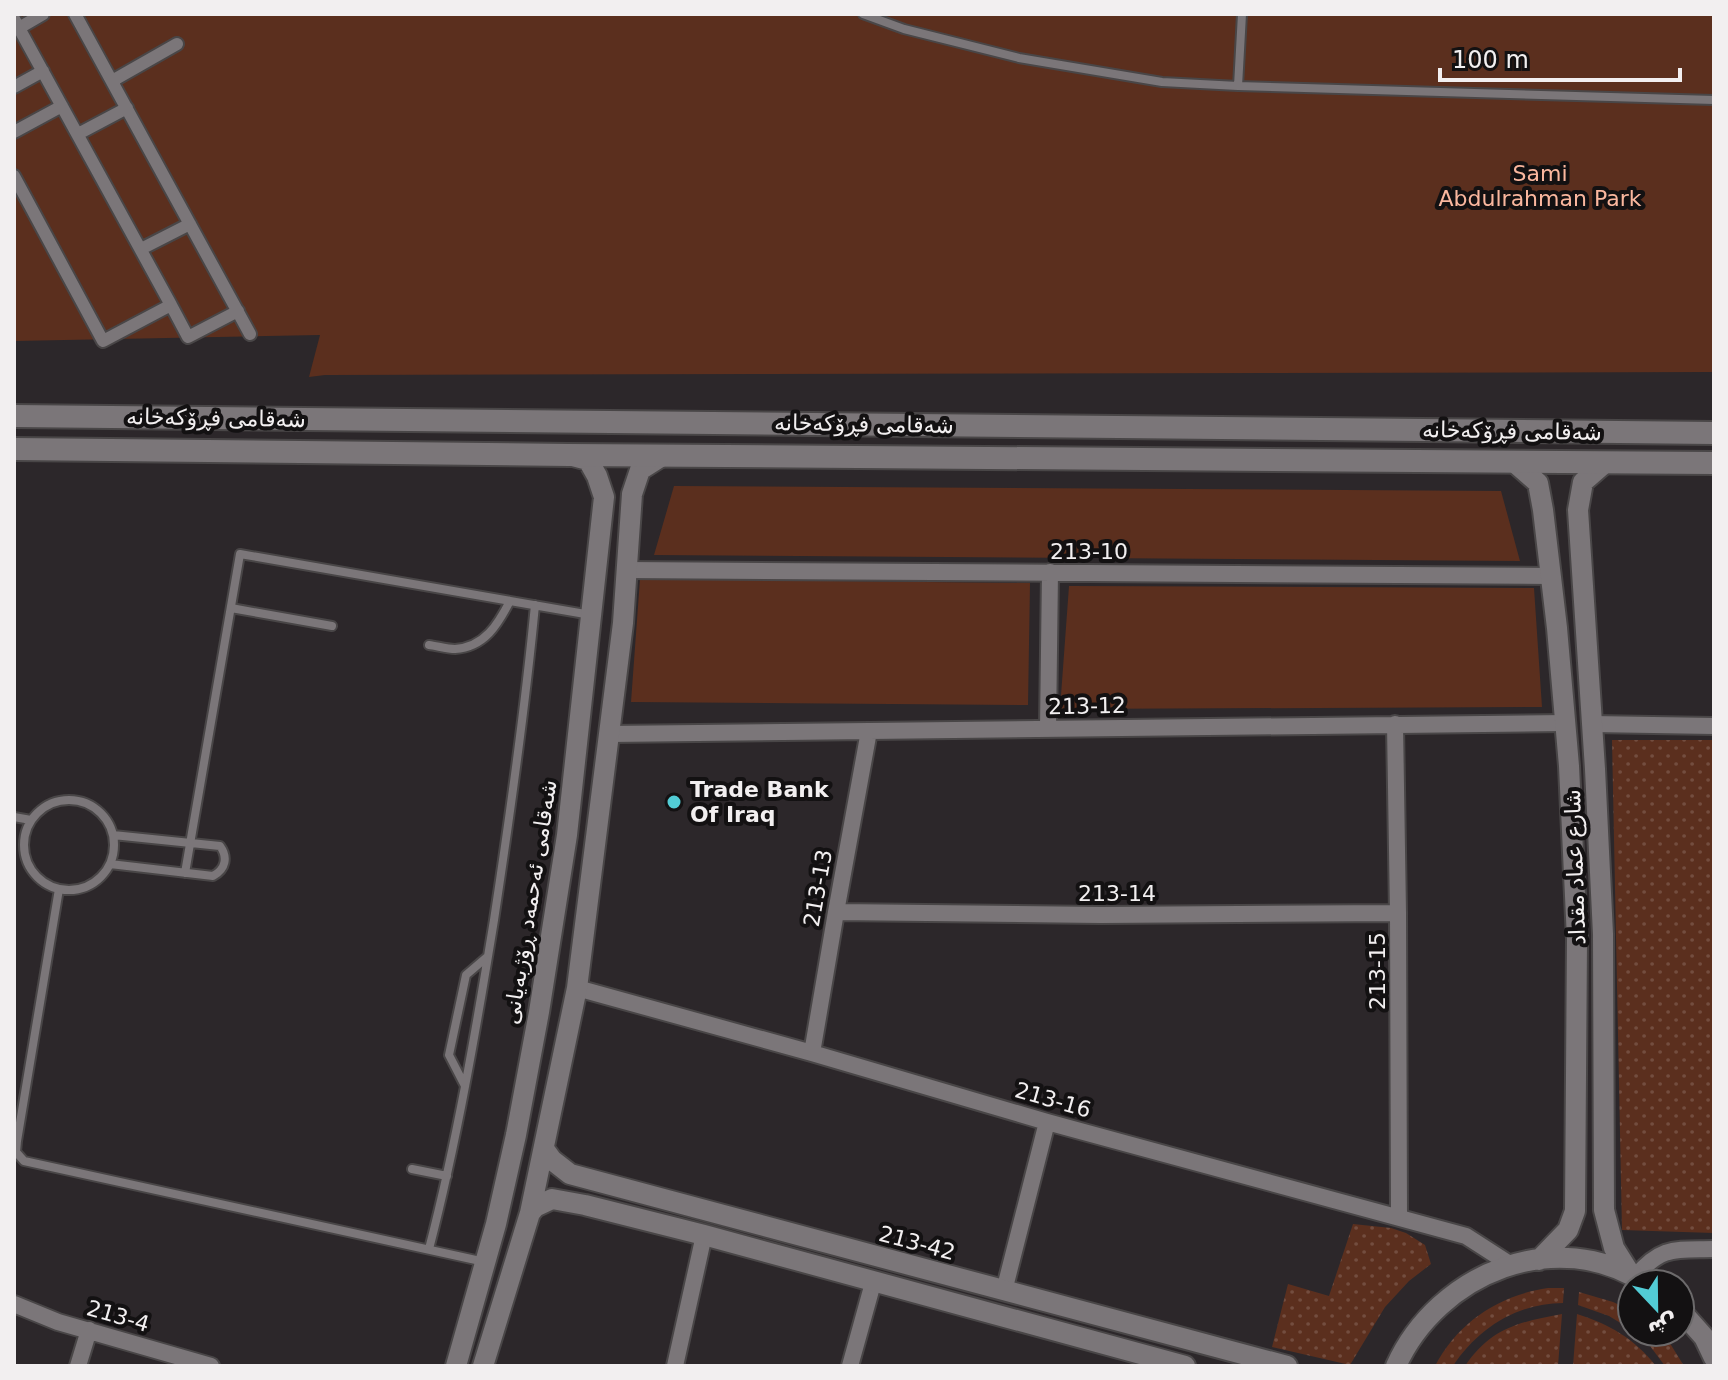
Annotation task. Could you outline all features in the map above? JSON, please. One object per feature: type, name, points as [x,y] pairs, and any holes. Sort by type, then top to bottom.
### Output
[{"type":"main road","name":"شەقامی فڕۆکەخانە","points":[[14,416],[1714,433]]},
{"type":"main road","name":"شەقامی فڕۆکەخانە","points":[[14,449],[1714,463]]},
{"type":"street","points":[[43,14],[16,23],[188,337],[238,311]]},
{"type":"street","points":[[75,14],[250,334]]},
{"type":"street","points":[[112,81],[177,44]]},
{"type":"street","points":[[14,87],[43,71]]},
{"type":"street","points":[[14,132],[62,106]]},
{"type":"street","points":[[78,134],[127,108]]},
{"type":"street","points":[[14,176],[103,341],[171,305]]},
{"type":"street","points":[[141,249],[190,224]]},
{"type":"street","points":[[569,455],[588,460],[603,488],[610,481],[623,477],[633,489]]},
{"type":"street","points":[[483,1366],[530,1213],[577,988],[623,623],[633,489],[640,470],[662,456]]},
{"type":"street","name":"شارع عماد مقداد","points":[[1514,462],[1538,483],[1551,576],[1569,766],[1577,939],[1575,1211],[1568,1230],[1539,1260]]},
{"type":"street","name":"شارع عماد مقداد","points":[[1606,462],[1583,482],[1578,510],[1603,934],[1604,1210],[1614,1248],[1629,1268]]},
{"type":"street","name":"شەقامی ئەحمەد ڕۆژبەیانی","points":[[456,1366],[486,1262],[516,1135],[539,1012],[562,870],[592,615],[603,488]]},
{"type":"street","name":"213-10","points":[[626,570],[1551,576]]},
{"type":"street","points":[[1048,729],[1050,572]]},
{"type":"street","name":"213-12","points":[[609,734],[1565,723]]},
{"type":"street","name":"213-15","points":[[1395,724],[1399,1217]]},
{"type":"street","points":[[1592,724],[1714,726]]},
{"type":"street","name":"213-13","points":[[812,1053],[869,731]]},
{"type":"street","points":[[562,870],[591,873]]},
{"type":"street","name":"213-14","points":[[836,912],[1101,915],[1398,913]]},
{"type":"street","name":"213-16","points":[[577,988],[1047,1122],[1466,1236],[1511,1265]]},
{"type":"street","points":[[1004,1291],[1047,1122]]},
{"type":"street","name":"213-42","points":[[544,1149],[570,1174],[1287,1366]]},
{"type":"street","points":[[530,1213],[552,1199],[704,1235],[1185,1366]]},
{"type":"street","points":[[675,1366],[704,1235]]},
{"type":"street","points":[[1645,1268],[1650,1260],[1665,1252],[1714,1249]]},
{"type":"street","points":[[1396,1363],[1428,1316],[1466,1284],[1488,1273],[1511,1265],[1555,1259],[1586,1261],[1616,1270]]},
{"type":"street","points":[[850,1366],[873,1283]]},
{"type":"street","name":"213-4","points":[[14,1304],[58,1322],[211,1366]]},
{"type":"street","points":[[1696,1328],[1714,1358]]},
{"type":"street","points":[[78,1366],[89,1330]]},
{"type":"lane","points":[[863,14],[904,29],[1019,58],[1162,82],[1714,100]]},
{"type":"lane","points":[[1238,86],[1242,14]]},
{"type":"lane","points":[[185,873],[240,554],[592,615]]},
{"type":"lane","points":[[429,645],[455,649],[474,644],[489,635],[510,601]]},
{"type":"lane","points":[[429,1249],[447,1176],[488,956],[525,709],[535,605]]},
{"type":"lane","points":[[231,608],[332,626]]},
{"type":"lane","points":[[61,800],[86,803],[96,809],[105,817],[113,835],[114,852],[110,864],[104,874],[84,888],[59,889],[48,885],[30,869],[25,858],[24,838],[31,820],[50,804],[61,800]]},
{"type":"lane","points":[[14,817],[31,820]]},
{"type":"lane","points":[[110,864],[213,876],[220,872],[225,859],[220,846],[113,835]]},
{"type":"lane","points":[[14,856],[25,858]]},
{"type":"lane","points":[[59,889],[17,1141],[16,1152],[24,1161],[486,1262]]},
{"type":"lane","points":[[465,1086],[449,1055],[466,975],[488,956]]},
{"type":"lane","points":[[412,1169],[447,1176]]},
{"type":"green space","name":"Sami Abdulrahman Park","points":[[14,14],[1714,14],[1714,372],[309,377],[320,335],[14,341]]},
{"type":"green space","points":[[674,486],[1501,491],[1520,561],[654,555]]},
{"type":"green space","points":[[640,579],[1030,583],[1028,705],[631,702]]},
{"type":"green space","points":[[1069,586],[1534,588],[1542,707],[1060,709]]},
{"type":"green space","points":[[1612,740],[1714,740],[1714,1233],[1622,1230]]},
{"type":"green space","points":[[1353,1224],[1391,1228],[1406,1233],[1425,1245],[1431,1264],[1409,1281],[1385,1307],[1350,1365],[1272,1347],[1288,1284],[1329,1296]]},
{"type":"green space","points":[[1548,1288],[1564,1288],[1563,1303],[1530,1308],[1500,1320],[1474,1340],[1453,1366],[1435,1366],[1455,1336],[1482,1313],[1513,1297]]},
{"type":"green space","points":[[1579,1292],[1613,1302],[1616,1303],[1616,1320],[1609,1316],[1578,1305]]},
{"type":"green space","points":[[1562,1314],[1558,1366],[1465,1366],[1485,1343],[1507,1329]]},
{"type":"green space","points":[[1577,1314],[1616,1331],[1616,1348],[1639,1348],[1656,1366],[1573,1366]]},
{"type":"green space","points":[[1652,1348],[1673,1348],[1684,1366],[1665,1366]]},
{"type":"place","name":"Trade Bank Of Iraq","points":[[674,802]]}]
